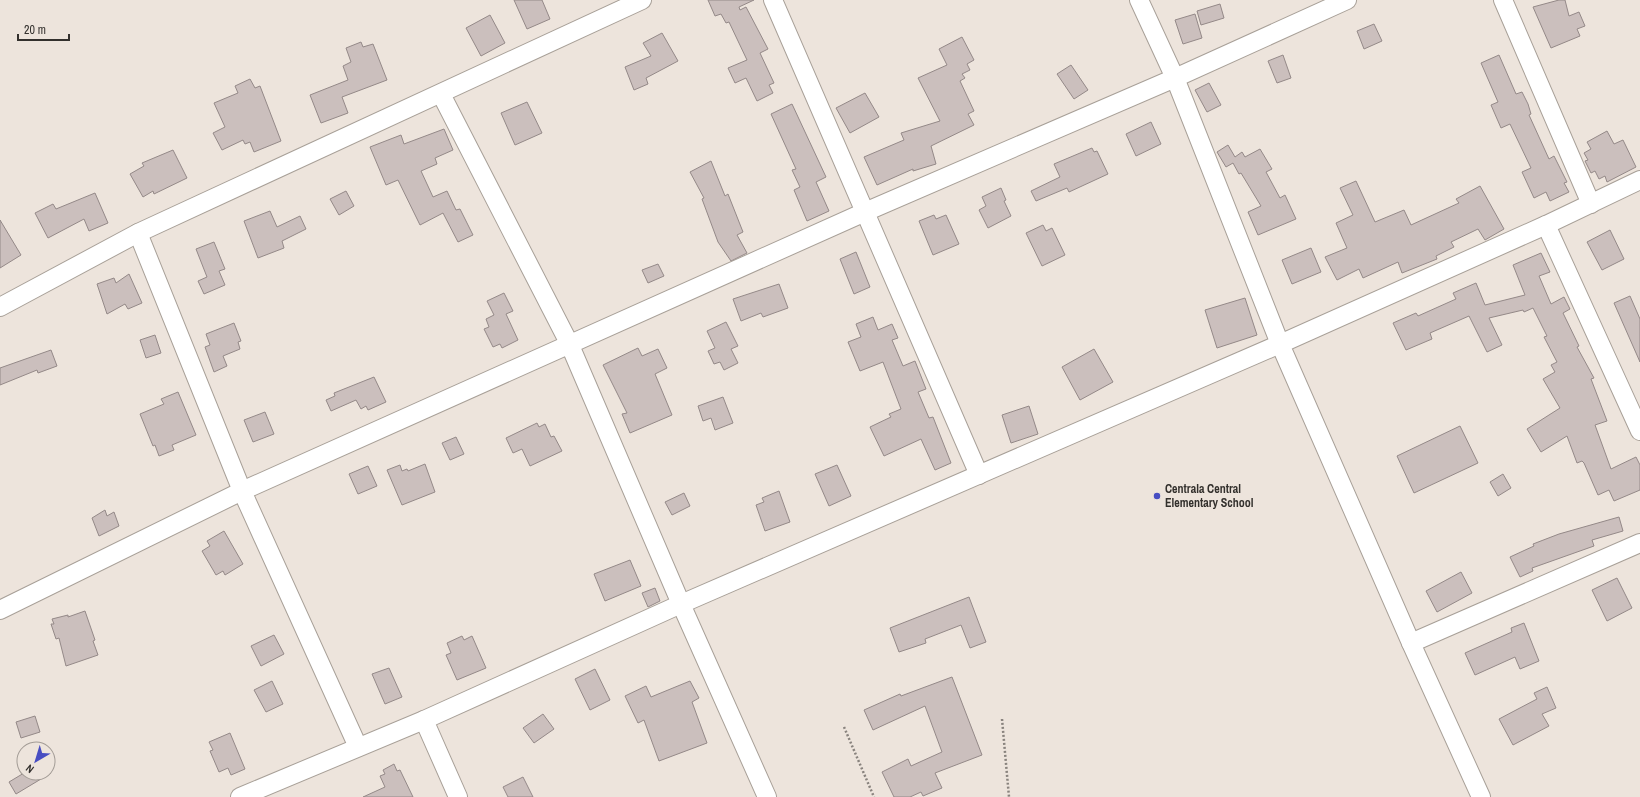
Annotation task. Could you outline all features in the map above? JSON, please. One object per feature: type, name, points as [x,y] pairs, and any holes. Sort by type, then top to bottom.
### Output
[{"type":"street","points":[[0,307],[138,233],[642,0]]},
{"type":"street","points":[[773,0],[979,475]]},
{"type":"street","points":[[1139,0],[1175,78],[1280,344],[1410,643],[1481,797]]},
{"type":"street","points":[[0,610],[242,491],[865,212],[1175,78],[1347,0]]},
{"type":"street","points":[[1503,0],[1591,204]]},
{"type":"street","points":[[441,94],[569,344],[681,604],[767,797]]},
{"type":"street","points":[[240,797],[424,720],[681,604],[1280,344],[1546,225],[1640,180]]},
{"type":"street","points":[[1546,225],[1640,431]]},
{"type":"street","points":[[138,233],[242,491],[358,747]]},
{"type":"street","points":[[1410,643],[1640,543]]},
{"type":"street","points":[[424,720],[458,797]]},
{"type":"path","points":[[1002,719],[1008,797]]},
{"type":"path","points":[[844,727],[874,797]]},
{"type":"building","points":[[514,0],[542,0],[550,19],[527,29]]},
{"type":"building","points":[[708,0],[754,0],[739,7],[740,10],[746,7],[768,49],[760,53],[774,83],[769,85],[773,93],[757,101],[746,78],[735,83],[728,68],[747,60],[729,22],[726,23],[721,14],[715,16]]},
{"type":"building","points":[[1559,0],[1565,0],[1569,16],[1579,12],[1585,26],[1577,29],[1580,36],[1551,48],[1533,7]]},
{"type":"building","points":[[1220,4],[1224,18],[1201,25],[1197,11]]},
{"type":"building","points":[[1195,14],[1202,38],[1183,44],[1175,20]]},
{"type":"building","points":[[490,15],[505,43],[481,56],[466,28]]},
{"type":"building","points":[[1374,24],[1382,41],[1364,49],[1357,31]]},
{"type":"building","points":[[662,33],[678,61],[646,78],[648,84],[634,90],[625,67],[651,56],[643,43]]},
{"type":"building","points":[[962,37],[974,60],[967,64],[970,70],[962,74],[965,78],[960,81],[974,111],[968,114],[974,125],[931,146],[936,164],[913,171],[913,169],[877,185],[864,157],[904,140],[901,133],[940,121],[918,78],[947,65],[939,49]]},
{"type":"building","points":[[361,42],[363,47],[373,44],[387,80],[342,97],[348,113],[321,123],[310,95],[348,80],[343,66],[351,62],[346,48]]},
{"type":"building","points":[[1283,55],[1291,78],[1277,83],[1268,61]]},
{"type":"building","points":[[1499,55],[1516,94],[1522,92],[1528,104],[1531,114],[1529,115],[1549,159],[1554,156],[1567,182],[1564,183],[1569,192],[1550,201],[1546,192],[1534,198],[1522,172],[1531,168],[1510,124],[1501,128],[1491,105],[1498,102],[1481,63]]},
{"type":"building","points":[[1071,65],[1088,90],[1074,99],[1057,74]]},
{"type":"building","points":[[250,79],[255,88],[260,86],[281,141],[254,152],[250,142],[245,144],[243,140],[222,150],[213,133],[225,127],[214,103],[238,93],[235,86]]},
{"type":"building","points":[[1209,83],[1221,105],[1207,112],[1195,90]]},
{"type":"building","points":[[865,93],[879,117],[850,133],[836,108]]},
{"type":"building","points":[[527,102],[542,133],[515,145],[501,113]]},
{"type":"building","points":[[792,104],[826,177],[816,182],[829,211],[807,221],[794,190],[800,187],[792,170],[796,169],[771,114]]},
{"type":"building","points":[[1151,122],[1161,144],[1136,156],[1126,134]]},
{"type":"building","points":[[444,129],[453,150],[435,158],[437,164],[421,171],[433,197],[447,191],[456,210],[460,209],[473,235],[458,242],[443,213],[420,225],[398,180],[386,185],[370,147],[401,135],[404,144]]},
{"type":"building","points":[[1607,131],[1614,144],[1623,140],[1636,167],[1607,182],[1605,176],[1599,179],[1595,171],[1591,173],[1585,161],[1588,160],[1584,153],[1591,149],[1587,142]]},
{"type":"building","points":[[1228,145],[1235,157],[1242,152],[1245,157],[1260,149],[1272,169],[1266,172],[1280,198],[1285,195],[1296,219],[1258,235],[1248,212],[1261,206],[1241,173],[1239,174],[1233,163],[1226,167],[1217,152]]},
{"type":"building","points":[[1092,148],[1094,152],[1097,151],[1108,174],[1069,192],[1067,188],[1036,201],[1031,191],[1060,177],[1054,164]]},
{"type":"building","points":[[173,150],[187,178],[154,194],[153,191],[143,197],[130,174],[144,166],[142,163]]},
{"type":"building","points":[[711,161],[725,196],[728,194],[743,232],[737,235],[747,253],[731,261],[718,242],[702,199],[704,198],[690,172]]},
{"type":"building","points":[[1356,181],[1375,222],[1404,210],[1411,225],[1459,203],[1456,199],[1480,186],[1504,229],[1485,240],[1478,229],[1451,242],[1454,247],[1436,256],[1437,259],[1402,273],[1398,262],[1363,278],[1359,269],[1337,280],[1325,257],[1347,248],[1336,223],[1353,215],[1340,188]]},
{"type":"building","points":[[1001,188],[1006,200],[1004,201],[1011,216],[988,228],[979,210],[986,206],[982,197]]},
{"type":"building","points":[[346,191],[354,206],[339,215],[330,199]]},
{"type":"building","points":[[95,193],[108,223],[89,231],[84,219],[48,238],[35,213],[53,204],[56,209]]},
{"type":"building","points":[[270,211],[277,227],[300,216],[306,229],[282,241],[284,248],[258,258],[244,221]]},
{"type":"building","points":[[934,215],[936,219],[946,215],[959,244],[933,255],[919,221]]},
{"type":"building","points":[[0,220],[21,255],[0,268]]},
{"type":"building","points":[[1043,225],[1046,231],[1052,228],[1065,255],[1042,266],[1026,233]]},
{"type":"building","points":[[1610,230],[1624,259],[1602,270],[1587,242]]},
{"type":"building","points":[[214,242],[225,269],[219,271],[225,285],[204,294],[198,281],[207,277],[196,249]]},
{"type":"building","points":[[1311,248],[1321,272],[1292,284],[1282,260]]},
{"type":"building","points":[[856,252],[870,287],[854,294],[840,259]]},
{"type":"building","points":[[1541,253],[1550,272],[1539,276],[1551,304],[1564,297],[1570,309],[1563,313],[1579,346],[1577,347],[1594,378],[1591,379],[1607,421],[1595,425],[1611,469],[1636,457],[1640,465],[1640,490],[1614,501],[1609,490],[1598,495],[1584,463],[1582,461],[1577,463],[1567,436],[1541,452],[1527,429],[1560,408],[1543,379],[1555,372],[1551,365],[1557,362],[1544,337],[1547,336],[1533,308],[1524,312],[1523,310],[1489,318],[1502,345],[1487,352],[1469,316],[1430,333],[1432,339],[1406,350],[1393,323],[1416,313],[1418,316],[1456,299],[1453,293],[1476,283],[1485,305],[1525,295],[1513,265]]},
{"type":"building","points":[[658,264],[664,276],[648,283],[642,270]]},
{"type":"building","points":[[129,274],[142,303],[128,309],[125,304],[107,314],[97,284],[114,278],[116,283]]},
{"type":"building","points":[[779,284],[788,308],[763,317],[761,313],[741,321],[733,299]]},
{"type":"building","points":[[504,293],[513,311],[506,314],[518,340],[502,348],[500,344],[493,347],[484,329],[489,327],[486,319],[494,315],[487,301]]},
{"type":"building","points":[[1630,296],[1640,319],[1640,362],[1614,303]]},
{"type":"building","points":[[1245,298],[1257,335],[1217,348],[1205,310]]},
{"type":"building","points":[[873,317],[878,330],[892,324],[898,338],[892,340],[903,366],[915,361],[926,389],[918,392],[929,418],[933,417],[951,463],[935,470],[921,439],[884,456],[870,427],[891,417],[889,414],[901,409],[883,362],[860,371],[848,342],[861,337],[856,324]]},
{"type":"building","points":[[726,322],[738,346],[731,349],[738,363],[724,370],[720,362],[714,364],[708,351],[715,348],[707,331]]},
{"type":"building","points":[[234,323],[241,341],[238,342],[240,349],[223,356],[227,366],[214,372],[205,347],[210,345],[206,334]]},
{"type":"building","points":[[155,335],[161,353],[146,358],[140,340]]},
{"type":"building","points":[[638,348],[642,356],[658,349],[667,368],[655,374],[672,415],[630,433],[622,414],[627,413],[603,365]]},
{"type":"building","points":[[1094,349],[1113,382],[1080,400],[1062,367]]},
{"type":"building","points":[[51,350],[57,366],[38,373],[37,370],[0,385],[0,368]]},
{"type":"building","points":[[374,377],[386,402],[368,410],[366,406],[361,409],[356,400],[331,411],[326,400],[335,396],[334,393]]},
{"type":"building","points":[[178,392],[196,435],[172,445],[174,450],[159,456],[155,445],[153,446],[140,414],[164,404],[161,399]]},
{"type":"building","points":[[723,397],[733,423],[715,430],[711,418],[703,421],[698,406]]},
{"type":"building","points":[[1029,406],[1038,434],[1011,443],[1002,415]]},
{"type":"building","points":[[265,412],[274,434],[253,442],[244,420]]},
{"type":"building","points":[[537,423],[539,427],[545,424],[551,437],[554,436],[562,451],[530,466],[522,449],[513,453],[506,438]]},
{"type":"building","points":[[1460,426],[1478,463],[1414,493],[1397,456]]},
{"type":"building","points":[[456,437],[464,454],[450,460],[442,443]]},
{"type":"building","points":[[425,464],[435,492],[402,505],[387,470],[400,465],[402,471],[407,469],[408,471]]},
{"type":"building","points":[[837,465],[851,496],[829,506],[815,474]]},
{"type":"building","points":[[368,466],[377,486],[358,494],[349,474]]},
{"type":"building","points":[[1503,474],[1511,488],[1498,496],[1490,482]]},
{"type":"building","points":[[779,491],[790,522],[765,531],[756,505],[764,502],[762,498]]},
{"type":"building","points":[[684,493],[690,506],[672,515],[665,502]]},
{"type":"building","points":[[105,510],[107,516],[114,512],[119,526],[99,536],[92,518]]},
{"type":"building","points":[[1619,517],[1623,531],[1592,540],[1594,546],[1532,568],[1533,571],[1520,577],[1510,557],[1534,546],[1533,544],[1559,534]]},
{"type":"building","points":[[224,531],[243,564],[225,575],[223,571],[216,575],[202,551],[210,546],[207,541]]},
{"type":"building","points":[[630,560],[641,586],[605,601],[594,574]]},
{"type":"building","points":[[1461,572],[1472,593],[1437,612],[1426,591]]},
{"type":"building","points":[[1617,578],[1632,608],[1607,621],[1592,590]]},
{"type":"building","points":[[655,588],[660,601],[648,607],[642,593]]},
{"type":"building","points":[[969,597],[986,642],[970,648],[961,625],[925,639],[926,643],[899,652],[890,628]]},
{"type":"building","points":[[85,611],[95,640],[93,641],[98,655],[66,666],[59,638],[56,639],[51,624],[54,624],[52,619],[68,615],[68,617]]},
{"type":"building","points":[[1524,623],[1539,661],[1520,669],[1515,657],[1475,675],[1465,653],[1512,632],[1511,628]]},
{"type":"building","points":[[274,635],[284,654],[261,666],[251,646]]},
{"type":"building","points":[[462,636],[464,640],[472,636],[486,668],[457,680],[446,655],[451,653],[447,643]]},
{"type":"building","points":[[389,668],[402,697],[385,704],[372,674]]},
{"type":"building","points":[[595,669],[610,700],[590,710],[575,679]]},
{"type":"building","points":[[952,677],[982,755],[935,773],[942,788],[923,796],[921,792],[910,797],[894,797],[882,772],[908,759],[911,766],[942,752],[925,706],[873,730],[864,710],[900,694],[901,696]]},
{"type":"building","points":[[272,681],[283,704],[266,712],[254,690]]},
{"type":"building","points":[[690,681],[699,698],[692,702],[707,743],[659,761],[644,720],[638,723],[625,696],[646,686],[651,697]]},
{"type":"building","points":[[1547,687],[1556,708],[1542,714],[1549,726],[1513,745],[1499,719],[1537,699],[1534,693]]},
{"type":"building","points":[[543,714],[554,729],[534,743],[523,728]]},
{"type":"building","points":[[35,716],[40,732],[21,738],[16,722]]},
{"type":"building","points":[[230,733],[245,769],[231,775],[228,768],[219,772],[210,751],[213,750],[209,742]]},
{"type":"building","points":[[394,764],[397,771],[400,770],[413,797],[363,797],[385,787],[380,776],[385,774],[383,770]]},
{"type":"building","points":[[523,777],[533,797],[508,797],[503,787]]},
{"type":"building","points":[[16,778],[16,781],[38,781],[16,794],[9,782]]},
{"type":"place","name":"Centrala Central Elementary School","points":[[1157,496]]}]
